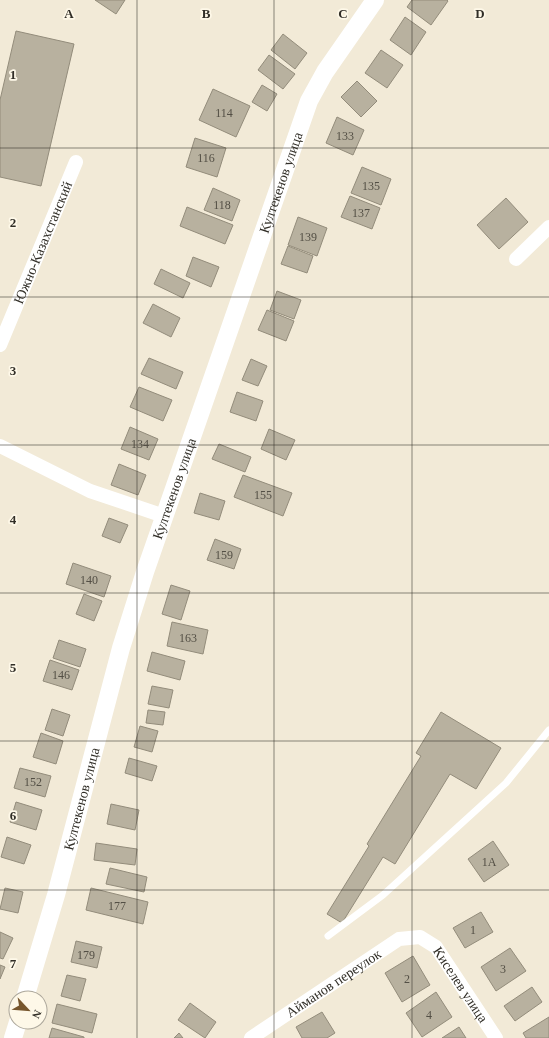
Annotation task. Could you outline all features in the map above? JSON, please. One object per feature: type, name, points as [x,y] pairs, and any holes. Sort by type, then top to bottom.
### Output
[{"type":"street","name":"Култекенов улица","points":[[27,990],[56,895],[121,648],[164,516],[309,101],[325,72],[375,0]]},
{"type":"street","name":"Южно-Казахстанский","points":[[0,345],[76,162]]},
{"type":"street","points":[[516,259],[549,227]]},
{"type":"street","points":[[0,446],[90,491],[164,516]]},
{"type":"street","name":"Айманов переулок","points":[[251,1038],[399,940],[420,937]]},
{"type":"street","name":"Киселев улица","points":[[420,937],[436,946],[496,1038]]},
{"type":"lane","points":[[328,936],[383,895],[506,783],[549,730]]},
{"type":"building","points":[[95,0],[125,0],[116,14]]},
{"type":"building","points":[[412,0],[448,1],[431,25],[407,7]]},
{"type":"building","points":[[405,17],[426,32],[411,55],[390,40]]},
{"type":"building","points":[[16,31],[74,44],[41,186],[0,177],[0,100]]},
{"type":"building","points":[[283,34],[307,53],[295,69],[271,50]]},
{"type":"building","points":[[381,50],[403,65],[387,88],[365,73]]},
{"type":"building","points":[[269,55],[295,74],[283,89],[258,70]]},
{"type":"building","points":[[357,81],[377,101],[361,117],[341,97]]},
{"type":"building","points":[[262,85],[277,94],[267,111],[252,102]]},
{"type":"building","points":[[213,89],[250,106],[236,137],[199,120]]},
{"type":"building","points":[[337,117],[364,130],[353,155],[326,143]]},
{"type":"building","points":[[195,138],[226,148],[217,177],[186,167]]},
{"type":"building","points":[[362,167],[391,179],[381,205],[351,193]]},
{"type":"building","points":[[213,188],[240,200],[232,221],[204,210]]},
{"type":"building","points":[[350,196],[380,208],[372,229],[341,217]]},
{"type":"building","points":[[506,198],[528,222],[499,249],[477,225]]},
{"type":"building","points":[[187,207],[233,225],[225,244],[180,226]]},
{"type":"building","points":[[298,217],[327,228],[317,256],[288,245]]},
{"type":"building","points":[[288,246],[313,256],[307,273],[281,264]]},
{"type":"building","points":[[193,257],[219,267],[211,287],[186,276]]},
{"type":"building","points":[[161,269],[190,283],[183,298],[154,284]]},
{"type":"building","points":[[277,291],[301,300],[294,319],[270,310]]},
{"type":"building","points":[[153,304],[180,318],[171,337],[143,323]]},
{"type":"building","points":[[267,310],[294,321],[286,341],[258,330]]},
{"type":"building","points":[[149,358],[183,372],[176,389],[141,374]]},
{"type":"building","points":[[251,359],[267,366],[258,386],[242,380]]},
{"type":"building","points":[[139,387],[172,400],[163,421],[130,407]]},
{"type":"building","points":[[237,392],[263,401],[256,421],[230,412]]},
{"type":"building","points":[[130,427],[158,439],[149,460],[121,449]]},
{"type":"building","points":[[269,429],[295,440],[286,460],[261,449]]},
{"type":"building","points":[[219,444],[251,457],[245,472],[212,459]]},
{"type":"building","points":[[119,464],[146,475],[138,495],[111,485]]},
{"type":"building","points":[[243,475],[292,493],[283,516],[234,497]]},
{"type":"building","points":[[200,493],[225,501],[219,520],[194,513]]},
{"type":"building","points":[[109,518],[128,525],[120,543],[102,536]]},
{"type":"building","points":[[215,539],[241,549],[234,569],[207,560]]},
{"type":"building","points":[[73,563],[111,576],[104,597],[66,584]]},
{"type":"building","points":[[171,585],[190,591],[181,620],[162,614]]},
{"type":"building","points":[[84,594],[102,601],[94,621],[76,614]]},
{"type":"building","points":[[172,622],[208,630],[203,654],[167,646]]},
{"type":"building","points":[[59,640],[86,649],[80,667],[53,658]]},
{"type":"building","points":[[152,652],[185,661],[180,680],[147,671]]},
{"type":"building","points":[[50,660],[79,670],[72,690],[43,681]]},
{"type":"building","points":[[152,686],[173,690],[169,708],[148,704]]},
{"type":"building","points":[[52,709],[70,715],[63,736],[45,730]]},
{"type":"building","points":[[148,710],[165,712],[163,725],[146,723]]},
{"type":"building","points":[[441,712],[501,748],[476,789],[450,774],[395,864],[383,857],[342,923],[327,914],[369,846],[367,844],[421,756],[416,753]]},
{"type":"building","points":[[140,726],[158,731],[152,752],[134,747]]},
{"type":"building","points":[[41,733],[63,741],[56,764],[33,757]]},
{"type":"building","points":[[129,758],[157,766],[152,781],[125,773]]},
{"type":"building","points":[[20,768],[51,776],[45,797],[14,788]]},
{"type":"building","points":[[16,802],[42,810],[36,830],[10,822]]},
{"type":"building","points":[[111,804],[139,810],[135,830],[107,824]]},
{"type":"building","points":[[7,837],[31,845],[24,864],[1,857]]},
{"type":"building","points":[[493,841],[509,865],[484,882],[468,859]]},
{"type":"building","points":[[96,843],[137,849],[135,865],[94,860]]},
{"type":"building","points":[[110,868],[147,877],[144,892],[106,884]]},
{"type":"building","points":[[5,888],[23,892],[18,913],[0,909]]},
{"type":"building","points":[[91,888],[148,902],[143,924],[86,910]]},
{"type":"building","points":[[481,912],[493,932],[465,948],[453,928]]},
{"type":"building","points":[[0,932],[13,938],[3,959],[0,958]]},
{"type":"building","points":[[76,941],[102,947],[97,968],[71,962]]},
{"type":"building","points":[[510,948],[526,971],[496,991],[481,967]]},
{"type":"building","points":[[413,956],[430,985],[402,1002],[385,973]]},
{"type":"building","points":[[0,965],[5,967],[0,979]]},
{"type":"building","points":[[67,975],[86,979],[80,1001],[61,996]]},
{"type":"building","points":[[532,987],[542,1002],[515,1021],[504,1006]]},
{"type":"building","points":[[436,992],[452,1017],[422,1037],[406,1013]]},
{"type":"building","points":[[190,1003],[216,1022],[205,1038],[178,1020]]},
{"type":"building","points":[[57,1004],[97,1014],[92,1033],[52,1023]]},
{"type":"building","points":[[322,1012],[335,1033],[327,1038],[302,1038],[296,1027]]},
{"type":"building","points":[[549,1017],[549,1038],[526,1038],[523,1033]]},
{"type":"building","points":[[459,1027],[466,1038],[442,1038]]},
{"type":"building","points":[[52,1028],[84,1037],[84,1038],[49,1038]]},
{"type":"building","points":[[179,1033],[183,1038],[174,1038]]}]
